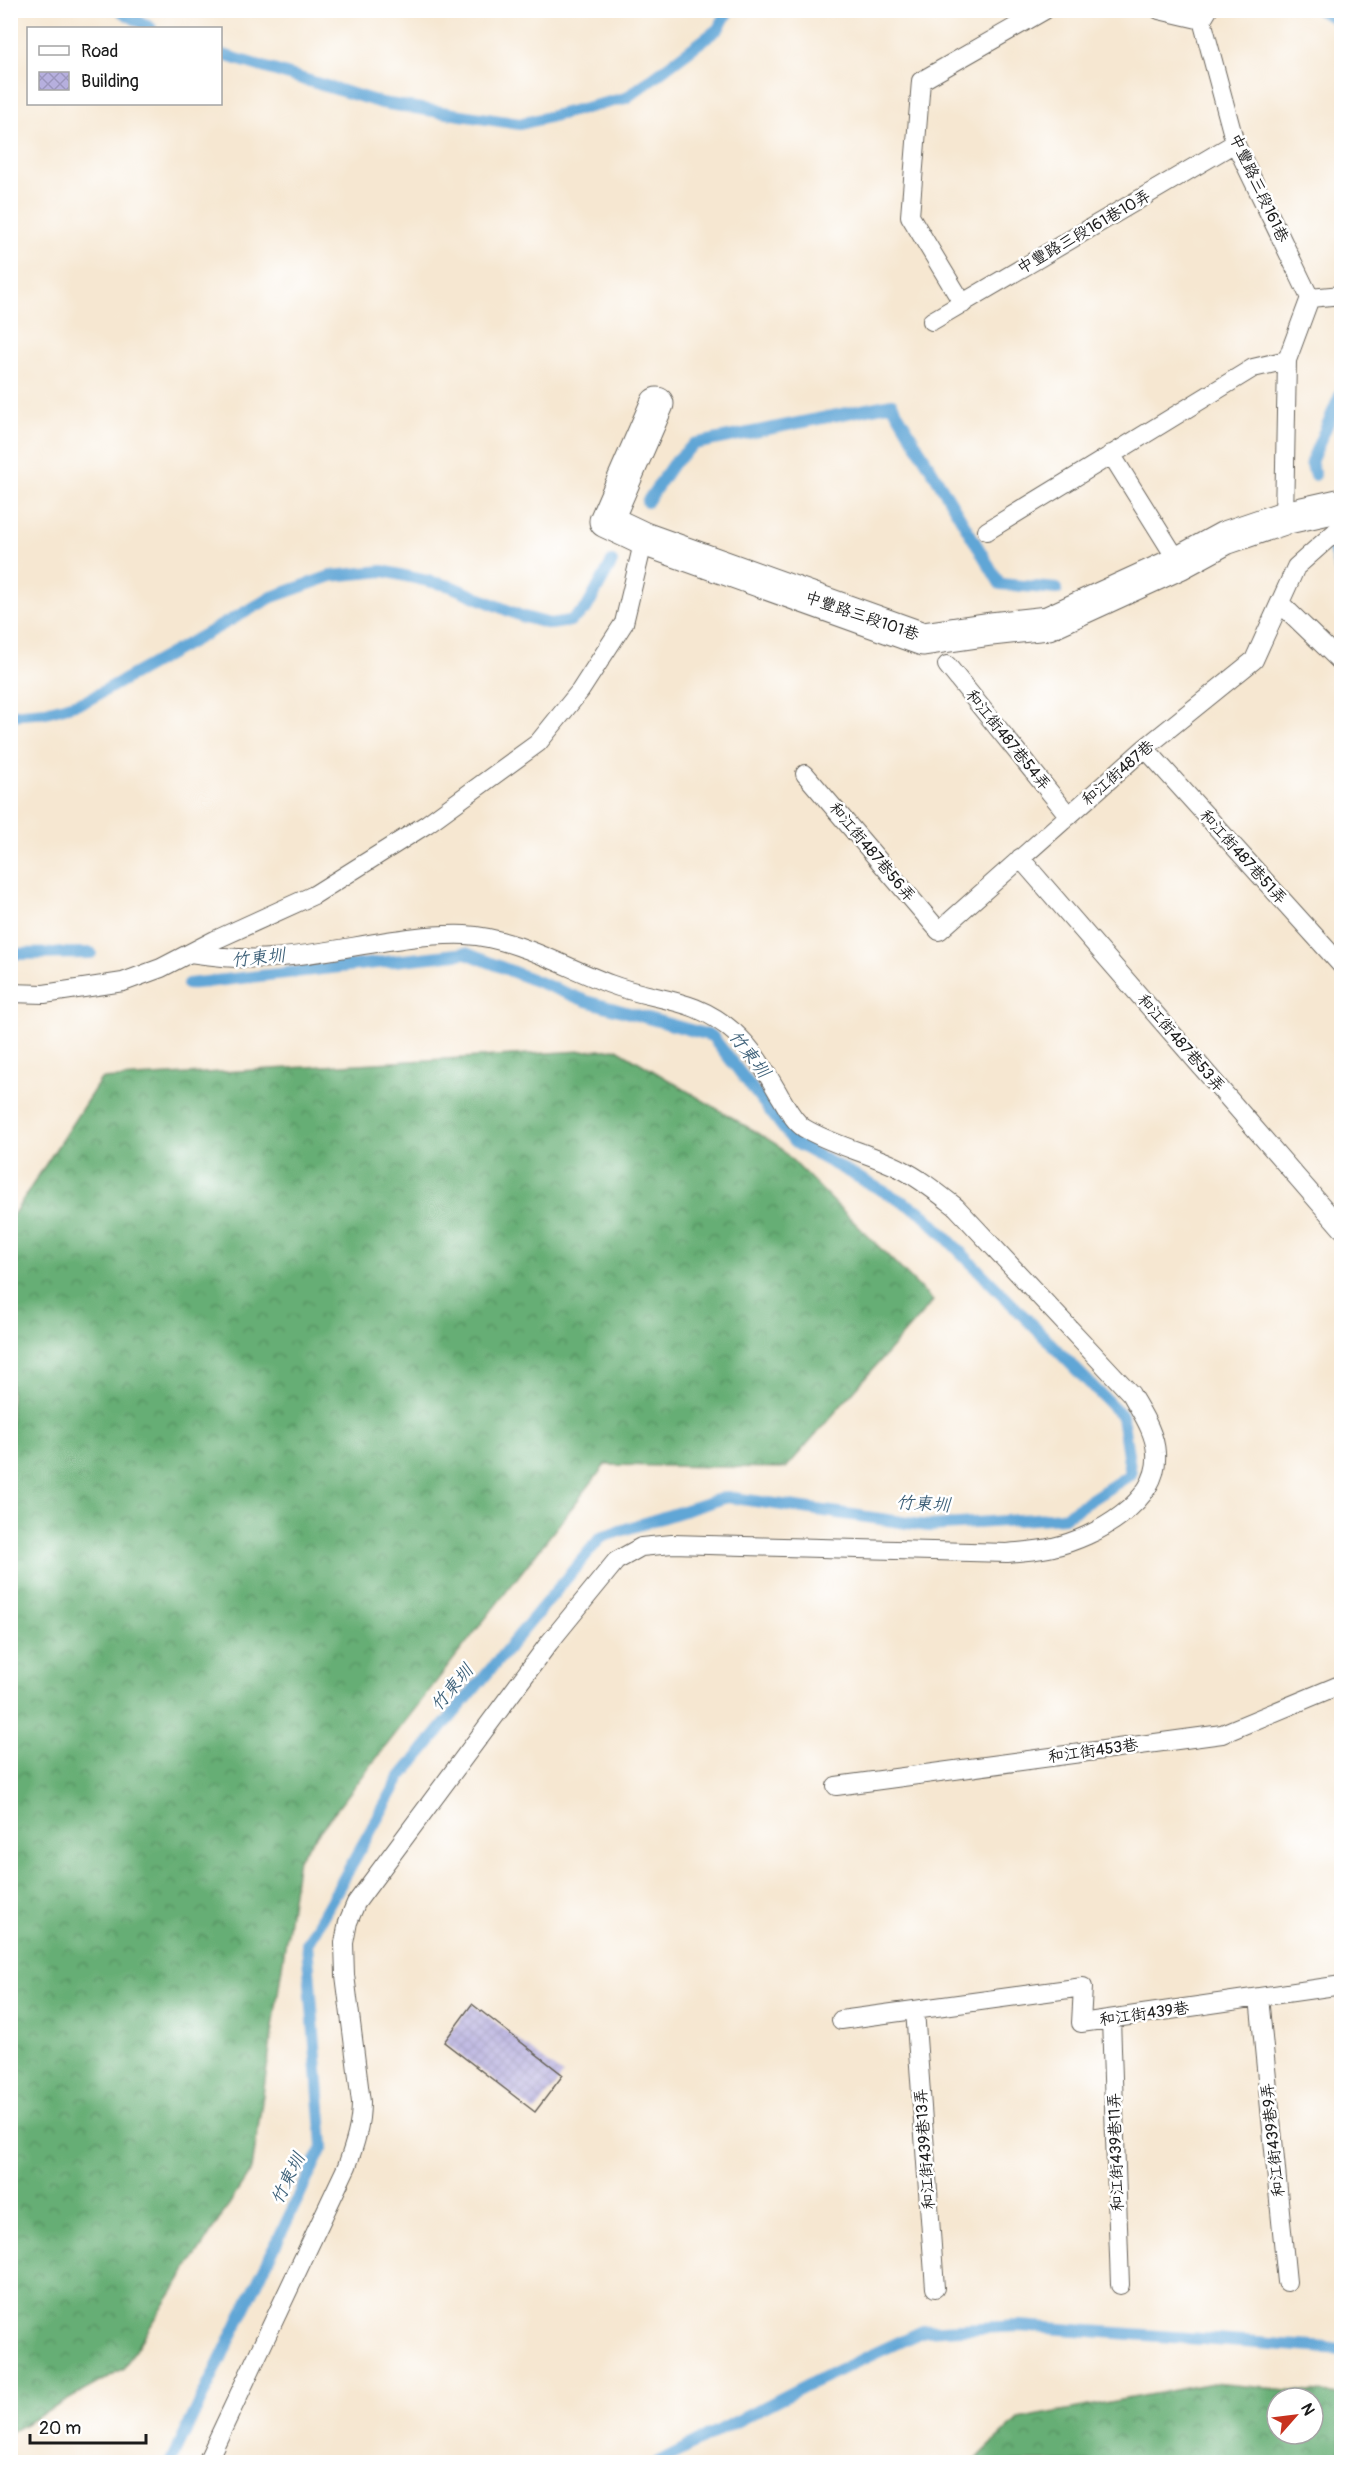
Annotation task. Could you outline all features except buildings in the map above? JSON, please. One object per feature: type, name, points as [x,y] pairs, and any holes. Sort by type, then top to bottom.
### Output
[{"type":"street","name":"中豐路三段101巷","points":[[657,404],[606,521],[644,539],[923,639],[991,628],[1048,623],[1179,563],[1225,538],[1284,518],[1341,505]]},
{"type":"lane","points":[[963,304],[910,216],[921,81],[1045,10]]},
{"type":"lane","points":[[1160,10],[1205,15]]},
{"type":"lane","name":"中豐路三段161巷","points":[[1205,15],[1235,143],[1310,298]]},
{"type":"lane","name":"中豐路三段161巷10弄","points":[[932,321],[1235,143]]},
{"type":"lane","points":[[1284,518],[1287,360],[1310,298],[1341,295]]},
{"type":"lane","points":[[987,531],[1252,368],[1287,360]]},
{"type":"lane","points":[[1112,454],[1179,563]]},
{"type":"lane","name":"和江街487巷","points":[[939,931],[1145,748],[1254,660],[1296,567],[1341,526]]},
{"type":"lane","points":[[10,993],[44,994],[123,982],[162,968],[314,895],[427,824],[538,743],[580,691],[624,623],[644,539]]},
{"type":"lane","points":[[1280,603],[1341,663]]},
{"type":"lane","name":"和江街487巷54弄","points":[[947,665],[1069,816]]},
{"type":"lane","name":"和江街487巷51弄","points":[[1145,748],[1341,966]]},
{"type":"lane","name":"和江街487巷56弄","points":[[805,774],[939,931]]},
{"type":"lane","name":"和江街487巷53弄","points":[[1020,858],[1341,1229]]},
{"type":"lane","points":[[190,953],[230,959],[272,958],[434,936],[465,935],[494,938],[614,986],[680,1001],[706,1013],[735,1033],[753,1052],[791,1115],[802,1127],[828,1140],[899,1168],[928,1184],[956,1207],[1131,1394],[1147,1422],[1156,1452],[1155,1476],[1136,1503],[1099,1531],[1053,1547],[1007,1553],[672,1544],[641,1548],[616,1561],[549,1643],[356,1903],[348,1922],[344,1943],[345,1975],[362,2102],[357,2141],[207,2463]]},
{"type":"lane","name":"和江街453巷","points":[[836,1786],[1222,1734],[1341,1684]]},
{"type":"lane","name":"和江街439巷","points":[[841,2020],[1083,1987],[1082,2023],[1341,1985]]},
{"type":"lane","name":"和江街439巷9弄","points":[[1259,1997],[1287,2282]]},
{"type":"lane","name":"和江街439巷13弄","points":[[915,2010],[935,2288]]},
{"type":"lane","name":"和江街439巷11弄","points":[[1111,2019],[1120,2285]]},
{"type":"green space","points":[[617,1049],[776,1144],[933,1301],[786,1468],[605,1465],[298,1859],[252,2169],[123,2369],[11,2432],[11,1218],[101,1079]]},
{"type":"green space","points":[[1213,2383],[1265,2388],[1265,2446],[1325,2446],[1325,2394],[1341,2395],[1341,2462],[973,2462],[1018,2419]]},
{"type":"waterway","points":[[119,10],[149,27]]},
{"type":"waterway","points":[[222,55],[382,103],[520,124],[626,98],[718,29],[729,10]]},
{"type":"waterway","points":[[1319,10],[1342,22]]},
{"type":"waterway","points":[[1315,475],[1311,462],[1342,391]]},
{"type":"waterway","points":[[647,502],[673,464],[694,444],[892,404],[1000,584],[1057,589]]},
{"type":"waterway","points":[[1332,543],[1342,578]]},
{"type":"waterway","points":[[10,715],[46,712],[86,701],[272,597],[331,576],[383,571],[450,586],[521,616],[550,624],[570,621],[586,609],[612,562]]},
{"type":"waterway","name":"竹東圳","points":[[10,954],[91,953]]},
{"type":"waterway","name":"竹東圳","points":[[171,2462],[323,2146],[307,1944],[400,1778],[601,1537],[727,1497],[929,1526],[1064,1517],[1131,1474],[1122,1416],[921,1212],[794,1142],[712,1036],[586,1001],[466,953],[188,984]]},
{"type":"waterway","points":[[658,2462],[807,2385],[923,2331],[1019,2326],[1342,2349]]}]
